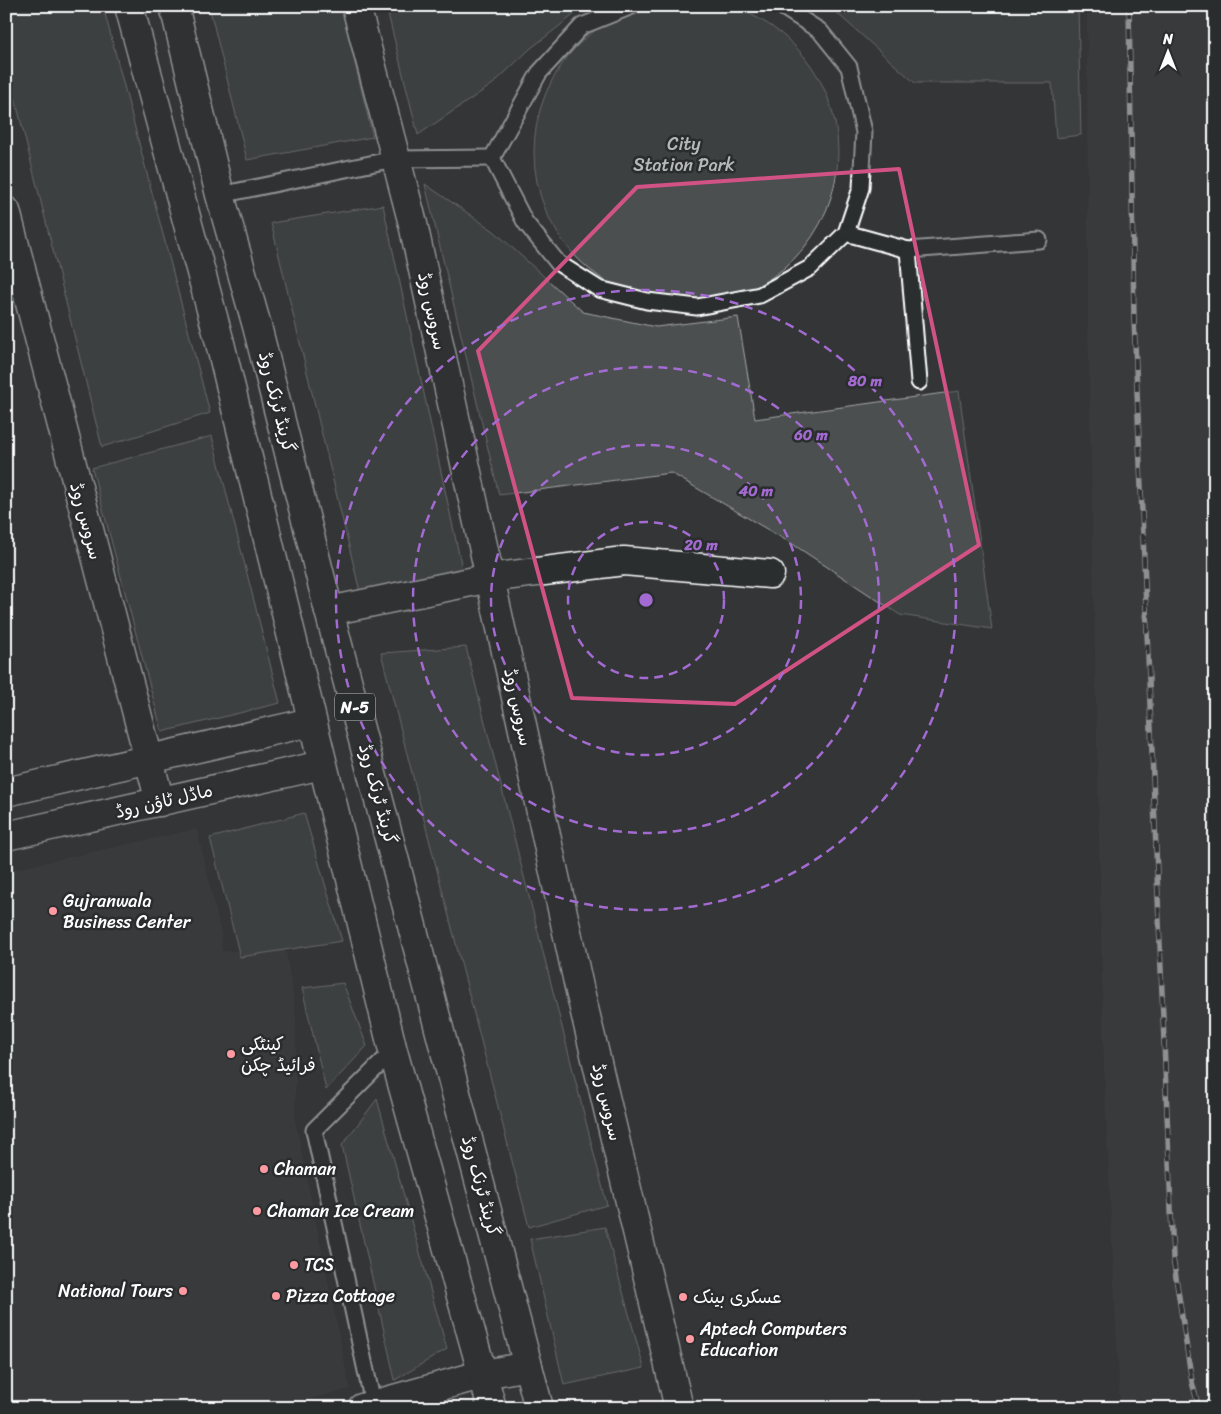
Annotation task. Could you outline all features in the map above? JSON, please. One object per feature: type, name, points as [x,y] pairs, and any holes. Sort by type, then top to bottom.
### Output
[{"type":"main road","name":"N-5","points":[[129,6],[218,339],[393,1051],[492,1408]]},
{"type":"main road","name":"گرینڈ ٹرنک روڈ","points":[[174,6],[220,195],[260,336],[329,611],[539,1408]]},
{"type":"main road","name":"سروس روڈ","points":[[356,6],[412,224],[579,987],[679,1408]]},
{"type":"main road","name":"سروس روڈ","points":[[6,211],[160,802]]},
{"type":"main road","points":[[329,611],[490,578],[624,562],[770,574]]},
{"type":"main road","points":[[6,792],[311,722]]},
{"type":"main road","name":"ماڈل ٹاؤن روڈ","points":[[6,836],[322,765]]},
{"type":"main road","points":[[370,1407],[484,1374],[528,1366]]},
{"type":"lane","points":[[492,158],[539,73],[582,26],[632,6]]},
{"type":"lane","points":[[492,158],[524,222],[558,263],[599,290],[647,301],[697,307],[760,295],[810,268],[846,233],[861,188],[864,132],[849,67],[820,31],[782,6]]},
{"type":"lane","points":[[220,195],[394,159],[492,158]]},
{"type":"lane","points":[[846,233],[908,250],[1039,240]]},
{"type":"lane","points":[[908,250],[919,382]]},
{"type":"lane","points":[[370,1407],[314,1130],[393,1051]]},
{"type":"highlighted area","points":[[899,169],[979,545],[735,704],[572,698],[478,351],[637,187]]},
{"type":"shaded area","points":[[1087,6],[1215,6],[1215,1408],[1120,1408],[1104,1072],[1088,324]]},
{"type":"shaded area","points":[[197,829],[221,934],[222,951],[286,951],[296,1016],[295,1120],[350,1389],[273,1408],[6,1408],[6,871]]},
{"type":"green space","name":"City Station Park","points":[[686,0],[716,3],[744,12],[770,26],[793,45],[812,68],[826,94],[835,122],[838,152],[835,182],[826,210],[812,236],[793,259],[770,278],[744,292],[716,301],[686,304],[656,301],[628,292],[602,278],[579,259],[560,236],[546,210],[537,182],[534,152],[537,122],[546,94],[560,68],[579,45],[602,26],[628,12],[656,3]]},
{"type":"green space","points":[[6,6],[103,6],[210,413],[102,447],[6,62]]},
{"type":"green space","points":[[209,6],[341,6],[373,137],[247,160]]},
{"type":"green space","points":[[386,6],[585,6],[530,49],[493,84],[418,135]]},
{"type":"green space","points":[[829,6],[1078,6],[1081,135],[1056,138],[1052,83],[915,83]]},
{"type":"green space","points":[[425,184],[494,231],[583,312],[656,327],[738,317],[755,419],[959,391],[992,629],[900,615],[794,545],[671,473],[499,495]]},
{"type":"green space","points":[[383,205],[462,568],[360,592],[271,223]]},
{"type":"green space","points":[[212,436],[280,703],[162,732],[92,468]]},
{"type":"green space","points":[[466,647],[607,1205],[529,1227],[381,653]]},
{"type":"green space","points":[[304,813],[342,941],[240,957],[210,838]]},
{"type":"green space","points":[[343,983],[367,1046],[326,1090],[302,988]]},
{"type":"green space","points":[[377,1099],[447,1349],[395,1380],[342,1145]]},
{"type":"green space","points":[[605,1227],[644,1368],[564,1385],[530,1239]]},
{"type":"railway","points":[[1129,6],[1134,319],[1173,1258],[1192,1382],[1199,1408]]},
{"type":"place","name":"Gujranwala Business Center","points":[[53,911]]},
{"type":"place","name":"کینٹکی فرائیڈ چکن","points":[[231,1054]]},
{"type":"place","name":"Chaman","points":[[264,1169]]},
{"type":"place","name":"Chaman Ice Cream","points":[[257,1211]]},
{"type":"place","name":"TCS","points":[[294,1265]]},
{"type":"place","name":"National Tours","points":[[183,1291]]},
{"type":"place","name":"Pizza Cottage","points":[[276,1296]]},
{"type":"place","name":"عسکری بینک","points":[[683,1297]]},
{"type":"place","name":"Aptech Computers Education","points":[[690,1339]]}]
